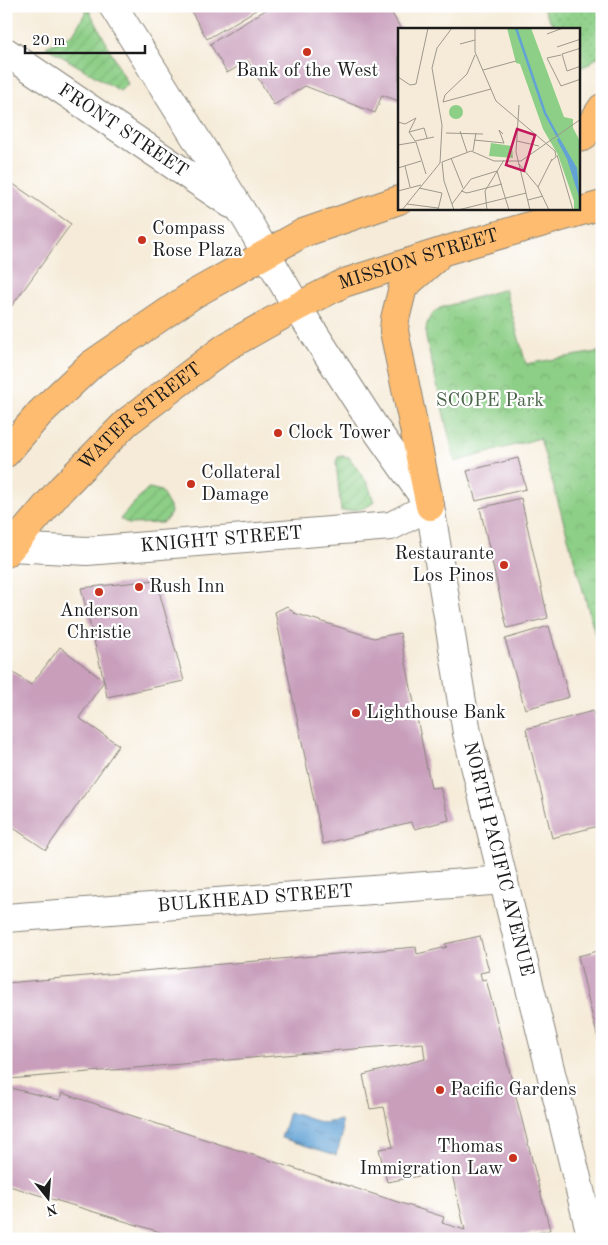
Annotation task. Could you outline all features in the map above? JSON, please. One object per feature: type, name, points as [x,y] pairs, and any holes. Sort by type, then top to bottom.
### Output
[{"type":"main road","points":[[588,136],[602,108]]},
{"type":"main road","points":[[6,454],[40,413],[92,364],[194,294],[303,233],[398,200]]},
{"type":"main road","name":"MISSION STREET","points":[[297,307],[344,283],[444,251],[602,205]]},
{"type":"main road","points":[[430,506],[394,331],[403,287],[444,251]]},
{"type":"main road","name":"WATER STREET","points":[[8,550],[62,488],[127,422],[226,348],[297,307]]},
{"type":"street","name":"NORTH PACIFIC AVENUE","points":[[113,6],[241,210],[297,307],[377,431],[430,506],[467,733],[592,1239]]},
{"type":"street","name":"FRONT STREET","points":[[6,52],[241,210]]},
{"type":"street","name":"KNIGHT STREET","points":[[8,550],[87,552],[392,526],[430,506]]},
{"type":"street","name":"BULKHEAD STREET","points":[[6,918],[504,880]]},
{"type":"green space","points":[[542,6],[602,6],[602,54],[580,68],[580,28],[554,28]]},
{"type":"green space","points":[[88,8],[128,84],[120,91],[46,47],[73,34]]},
{"type":"green space","name":"SCOPE Park","points":[[505,289],[526,364],[602,351],[602,658],[540,438],[455,462],[426,338],[427,325],[430,317],[440,308]]},
{"type":"green space","points":[[338,457],[349,457],[368,484],[374,502],[367,507],[341,511],[336,462]]},
{"type":"green space","points":[[150,488],[161,491],[170,507],[171,513],[167,519],[162,523],[129,524],[120,519],[144,492]]},
{"type":"water","points":[[289,1112],[323,1123],[341,1120],[342,1136],[336,1155],[281,1138]]},
{"type":"building","points":[[188,6],[254,6],[256,10],[207,39]]},
{"type":"building","name":"Bank of the West","points":[[272,6],[392,6],[390,10],[400,28],[398,28],[398,101],[382,95],[375,113],[305,86],[274,105],[248,61],[227,73],[210,44]]},
{"type":"building","points":[[6,179],[71,224],[6,314]]},
{"type":"building","points":[[518,458],[526,489],[476,501],[467,471]]},
{"type":"building","points":[[521,498],[548,618],[507,628],[480,508]]},
{"type":"building","points":[[156,580],[184,681],[107,697],[81,588]]},
{"type":"building","name":"Lighthouse Bank","points":[[287,606],[294,613],[374,638],[400,633],[431,788],[440,787],[449,820],[415,829],[411,822],[323,844],[275,612]]},
{"type":"building","points":[[549,626],[569,697],[525,709],[505,639]]},
{"type":"building","points":[[60,647],[104,681],[79,718],[119,745],[46,850],[6,823],[6,678],[11,671],[31,685]]},
{"type":"building","points":[[593,711],[602,746],[602,825],[552,838],[526,729]]},
{"type":"building","name":"Pacific Gardens","points":[[480,936],[489,971],[480,973],[482,980],[486,979],[550,1230],[509,1239],[183,1239],[6,1185],[6,1087],[60,1100],[62,1093],[444,1217],[442,1223],[465,1230],[451,1170],[387,1182],[379,1149],[393,1147],[384,1107],[370,1109],[363,1075],[425,1059],[423,1043],[9,1079],[10,1067],[6,1067],[6,983],[416,947],[417,954],[447,947],[445,944]]},
{"type":"building","points":[[602,950],[602,1052],[601,1052],[578,956]]},
{"type":"place","name":"Bank of the West","points":[[307,52]]},
{"type":"place","name":"Compass Rose Plaza","points":[[142,240]]},
{"type":"place","name":"Clock Tower","points":[[278,433]]},
{"type":"place","name":"Collateral Damage","points":[[191,484]]},
{"type":"place","name":"Restaurante Los Pinos","points":[[504,565]]},
{"type":"place","name":"Rush Inn","points":[[139,587]]},
{"type":"place","name":"Anderson Christie","points":[[99,592]]},
{"type":"place","name":"Lighthouse Bank","points":[[356,713]]},
{"type":"place","name":"Pacific Gardens","points":[[440,1090]]},
{"type":"place","name":"Thomas Immigration Law","points":[[513,1158]]}]
